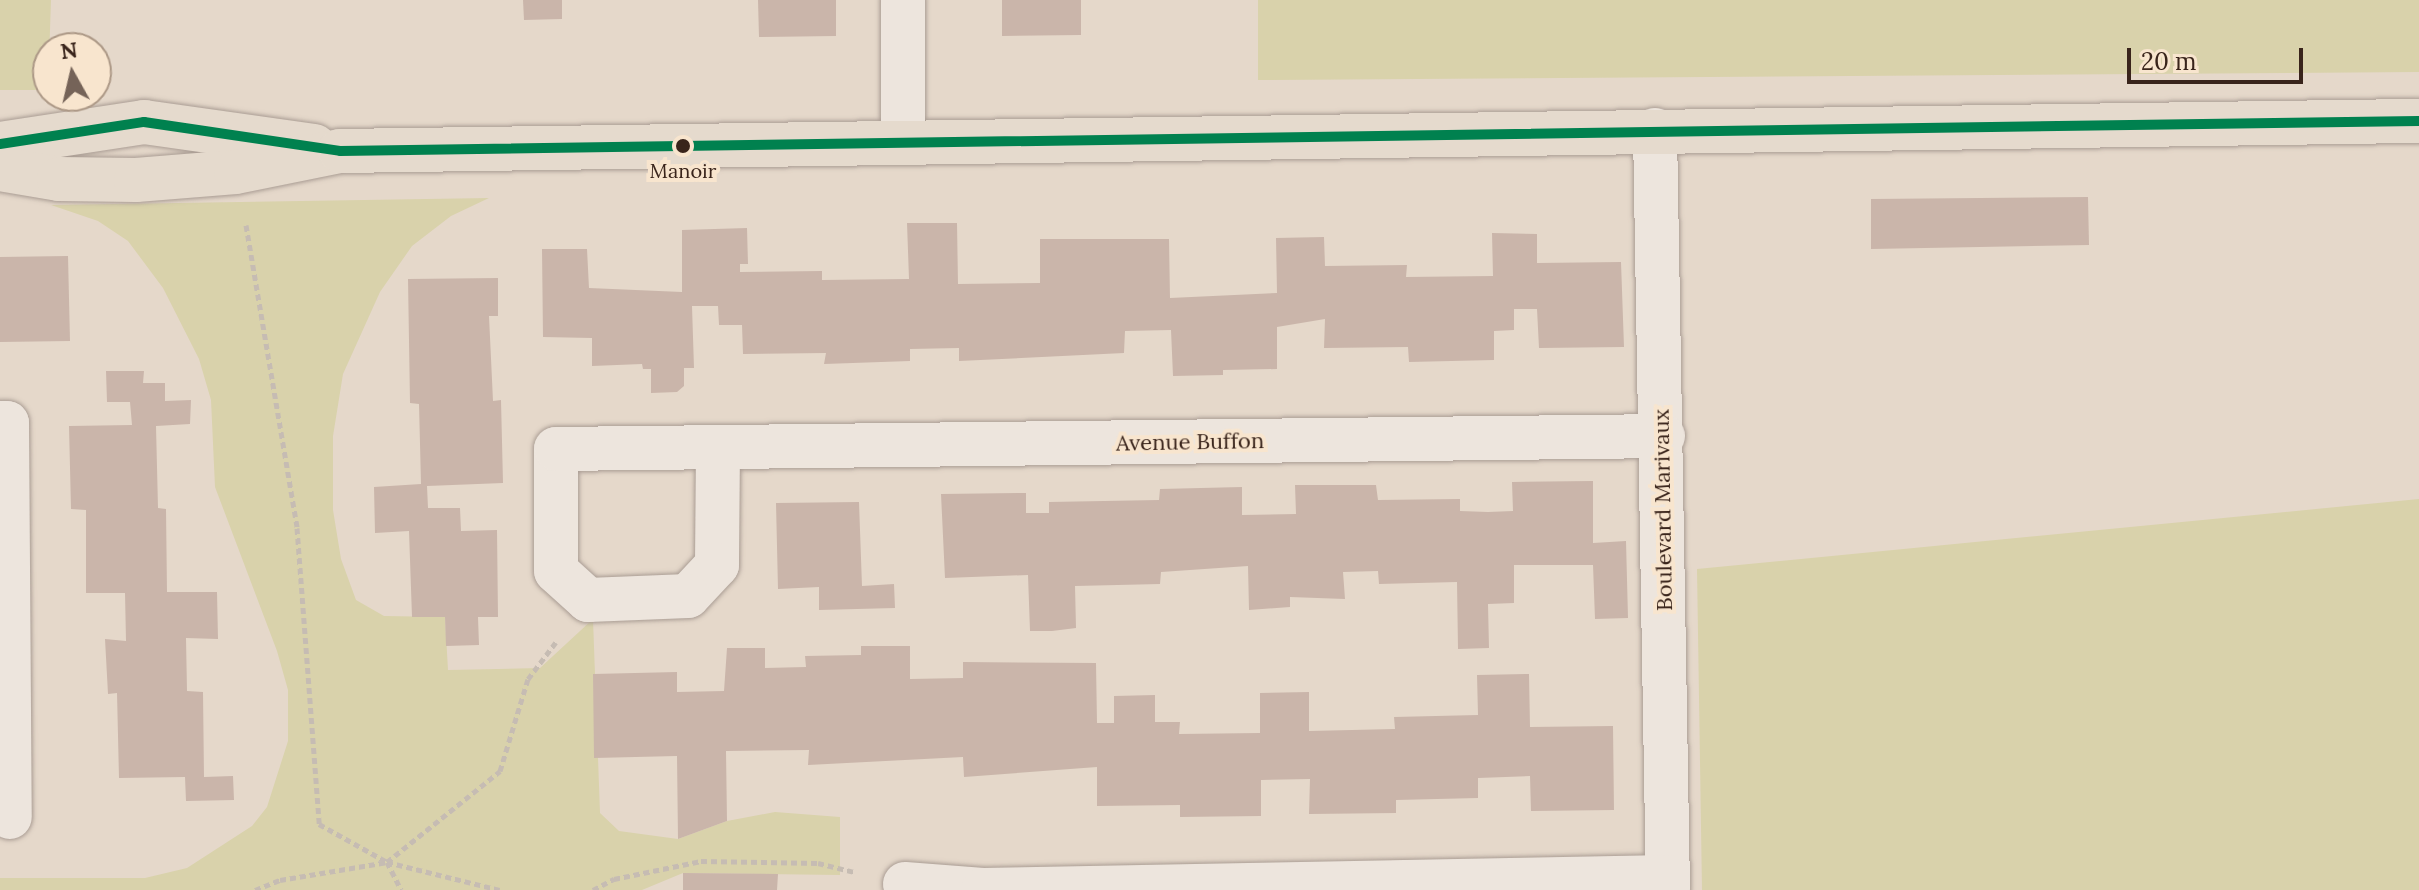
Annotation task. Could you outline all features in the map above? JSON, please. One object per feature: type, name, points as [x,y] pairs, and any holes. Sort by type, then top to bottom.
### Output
[{"type":"main road","points":[[0,144],[144,122],[340,151],[1655,130],[1945,131],[2419,121]]},
{"type":"main road","points":[[0,169],[59,179],[136,180],[236,172],[340,151]]},
{"type":"street","points":[[903,0],[903,143]]},
{"type":"street","name":"Boulevard Marivaux","points":[[1655,130],[1663,436],[1668,884]]},
{"type":"street","points":[[0,423],[7,423],[10,817]]},
{"type":"street","name":"Avenue Buffon","points":[[588,600],[556,571],[556,449],[1663,436]]},
{"type":"street","points":[[588,600],[688,596],[717,565],[718,447]]},
{"type":"street","points":[[905,884],[983,890],[1668,884]]},
{"type":"path","points":[[236,172],[297,528],[319,824],[387,862],[500,890]]},
{"type":"path","points":[[255,890],[280,880],[387,862],[500,771],[528,679],[588,600]]},
{"type":"path","points":[[593,890],[614,879],[701,861],[818,863],[905,884]]},
{"type":"path","points":[[387,862],[401,890]]},
{"type":"shaded area","points":[[0,0],[51,0],[50,32],[32,32],[32,90],[0,90]]},
{"type":"shaded area","points":[[1258,0],[2419,0],[2419,72],[1258,80]]},
{"type":"shaded area","points":[[489,198],[451,216],[412,246],[380,292],[343,374],[333,436],[333,510],[341,559],[356,600],[384,616],[445,617],[448,670],[540,668],[593,619],[600,813],[619,831],[678,839],[727,821],[775,812],[840,817],[840,875],[683,873],[642,890],[0,890],[0,878],[145,878],[187,868],[252,826],[267,807],[288,741],[288,690],[277,651],[215,487],[211,400],[199,359],[163,288],[128,241],[98,221],[51,205]]},
{"type":"shaded area","points":[[2419,499],[2419,890],[1702,890],[1697,569]]},
{"type":"building","points":[[523,0],[562,0],[562,19],[524,20]]},
{"type":"building","points":[[758,0],[836,0],[836,36],[759,37]]},
{"type":"building","points":[[1002,0],[1081,0],[1081,35],[1002,36]]},
{"type":"building","points":[[2088,197],[2089,245],[1871,249],[1871,199]]},
{"type":"building","points":[[907,223],[957,223],[958,284],[1040,283],[1040,239],[1169,239],[1170,298],[1277,293],[1276,238],[1324,237],[1325,266],[1407,265],[1406,277],[1493,276],[1492,233],[1537,234],[1537,263],[1621,262],[1624,347],[1539,348],[1537,309],[1514,309],[1514,330],[1494,331],[1494,360],[1409,362],[1408,347],[1324,348],[1325,319],[1277,327],[1277,369],[1223,370],[1223,375],[1173,376],[1171,330],[1125,331],[1124,353],[959,361],[959,348],[910,349],[910,361],[824,364],[826,353],[743,354],[742,325],[719,325],[718,306],[692,306],[694,368],[684,368],[684,386],[677,392],[651,393],[651,369],[643,369],[642,364],[592,366],[592,338],[543,337],[542,249],[587,249],[589,288],[682,292],[682,230],[747,228],[748,264],[740,264],[740,272],[822,271],[822,280],[909,279]]},
{"type":"building","points":[[68,256],[70,341],[0,342],[0,257]]},
{"type":"building","points":[[498,278],[498,316],[489,316],[493,401],[501,400],[503,483],[427,486],[428,508],[460,508],[461,531],[497,530],[498,617],[478,617],[479,645],[446,646],[445,617],[412,617],[409,531],[375,533],[374,487],[421,484],[419,404],[410,403],[408,279]]},
{"type":"building","points":[[106,371],[144,371],[143,383],[165,383],[165,401],[191,400],[190,424],[156,426],[158,508],[166,509],[167,592],[217,592],[218,639],[186,638],[187,691],[203,692],[204,777],[233,776],[234,800],[186,801],[185,777],[119,778],[117,693],[108,694],[105,639],[126,641],[125,593],[86,593],[86,510],[71,509],[69,426],[132,425],[130,402],[107,402]]},
{"type":"building","points":[[1593,481],[1593,543],[1626,541],[1628,618],[1595,619],[1593,565],[1514,565],[1514,603],[1488,604],[1489,648],[1458,649],[1457,582],[1379,584],[1378,571],[1343,572],[1345,599],[1290,597],[1290,607],[1249,610],[1248,566],[1161,572],[1160,584],[1075,586],[1076,628],[1052,631],[1030,631],[1028,575],[945,578],[941,494],[1026,493],[1026,513],[1049,513],[1049,502],[1159,500],[1160,489],[1242,487],[1242,515],[1296,514],[1295,485],[1376,485],[1378,500],[1460,499],[1460,511],[1488,512],[1513,511],[1512,482]]},
{"type":"building","points":[[859,502],[862,586],[894,584],[895,608],[819,610],[819,587],[778,589],[776,503]]},
{"type":"building","points":[[861,646],[910,646],[910,679],[963,678],[963,662],[1096,663],[1097,723],[1114,723],[1114,696],[1155,695],[1155,722],[1180,722],[1179,734],[1260,733],[1260,693],[1309,692],[1309,731],[1395,729],[1394,717],[1478,715],[1477,675],[1529,674],[1530,727],[1613,726],[1614,810],[1531,811],[1530,776],[1478,778],[1478,798],[1396,800],[1396,813],[1309,814],[1310,779],[1261,780],[1261,816],[1180,817],[1180,805],[1097,806],[1097,767],[964,777],[963,757],[808,765],[809,750],[726,751],[727,821],[678,839],[677,756],[594,758],[593,674],[677,672],[677,692],[724,691],[727,648],[765,648],[765,668],[806,667],[805,656],[861,655]]},
{"type":"building","points":[[683,873],[778,874],[777,890],[683,890]]},
{"type":"transit line","points":[[0,144],[144,122],[340,151],[2419,121]]},
{"type":"place","name":"Manoir","points":[[683,146]]}]
